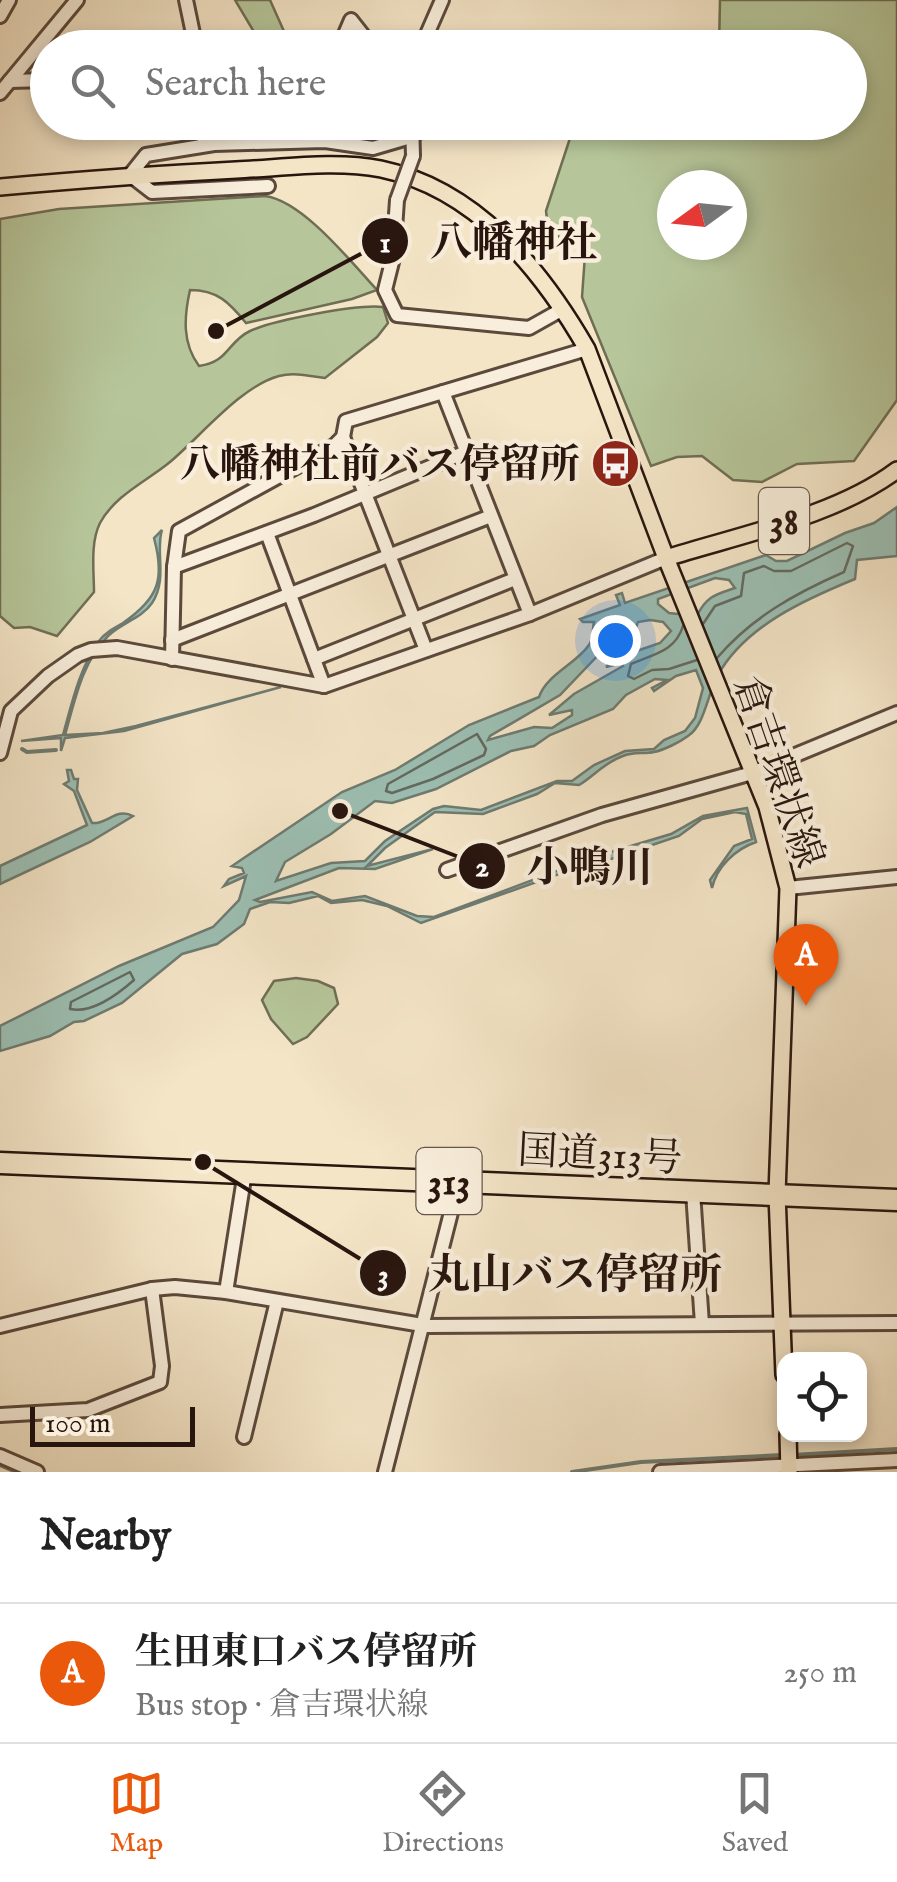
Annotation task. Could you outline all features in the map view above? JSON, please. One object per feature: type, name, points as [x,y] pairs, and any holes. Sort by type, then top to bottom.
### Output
[{"type":"highway","name":"国道313号","points":[[0,1163],[897,1200]]},
{"type":"main road","name":"倉吉環状線","points":[[0,187],[130,175],[320,166],[380,169],[413,178],[468,206],[500,232],[540,278],[587,349],[776,835],[788,888],[777,1194],[783,1352]]},
{"type":"main road","name":"38","points":[[666,558],[832,506],[860,494],[897,470]]},
{"type":"street","points":[[0,16],[9,0]]},
{"type":"street","points":[[53,30],[76,3],[90,0]]},
{"type":"street","points":[[186,0],[192,30]]},
{"type":"street","points":[[429,30],[442,0]]},
{"type":"street","points":[[0,93],[30,57]]},
{"type":"street","points":[[10,81],[30,80]]},
{"type":"street","points":[[204,140],[204,145]]},
{"type":"street","points":[[268,186],[152,192],[130,175],[146,155],[204,145],[325,142],[373,148],[390,140]]},
{"type":"street","points":[[413,140],[412,156],[398,200],[393,258],[384,290],[398,314],[528,328],[561,310]]},
{"type":"street","points":[[426,650],[343,437],[346,421],[587,349]]},
{"type":"street","points":[[443,392],[530,614]]},
{"type":"street","points":[[172,659],[174,567],[179,531],[334,446],[343,437]]},
{"type":"street","points":[[174,567],[466,452]]},
{"type":"street","points":[[172,640],[491,516]]},
{"type":"street","points":[[267,533],[324,686]]},
{"type":"street","points":[[0,753],[12,711],[78,654],[117,648],[324,686],[530,614],[666,558]]},
{"type":"street","points":[[314,659],[515,580]]},
{"type":"street","points":[[447,870],[897,713]]},
{"type":"street","points":[[788,888],[897,877]]},
{"type":"street","points":[[226,1292],[245,1172]]},
{"type":"street","points":[[385,1472],[459,1181]]},
{"type":"street","points":[[693,1192],[702,1324]]},
{"type":"street","points":[[0,1326],[152,1289],[175,1287],[421,1324],[897,1323]]},
{"type":"street","points":[[0,1416],[88,1410],[160,1382],[162,1366],[152,1289]]},
{"type":"street","points":[[244,1437],[277,1301]]},
{"type":"street","points":[[0,1456],[37,1472]]},
{"type":"street","points":[[660,1472],[789,1456],[897,1460]]},
{"type":"green space","points":[[235,0],[270,0],[283,30],[253,30]]},
{"type":"green space","points":[[720,0],[897,0],[897,400],[854,461],[797,464],[762,482],[733,480],[702,456],[677,457],[651,466],[582,297],[586,241],[560,238],[548,228],[546,211],[569,140],[867,140],[867,30],[719,30]]},
{"type":"green space","points":[[265,196],[280,200],[310,221],[377,290],[246,323],[222,299],[190,290],[186,330],[199,366],[222,356],[250,331],[296,318],[383,307],[388,323],[377,337],[325,378],[279,376],[236,401],[170,462],[106,513],[95,539],[94,592],[57,636],[30,627],[14,628],[0,616],[0,219],[59,209]]},
{"type":"green space","points":[[296,978],[334,988],[338,1004],[307,1037],[293,1044],[271,1019],[262,1000],[274,981]]},
{"type":"water","points":[[897,507],[897,556],[857,560],[855,579],[797,605],[760,628],[718,675],[698,724],[681,741],[658,751],[617,759],[579,785],[555,783],[483,814],[435,812],[367,866],[433,849],[375,869],[339,868],[255,900],[312,892],[332,901],[365,896],[417,916],[434,917],[594,857],[671,834],[703,816],[747,808],[756,842],[728,859],[712,888],[710,880],[734,846],[752,839],[746,814],[735,812],[702,819],[679,836],[601,859],[421,923],[387,906],[362,900],[331,903],[318,896],[289,903],[270,902],[250,909],[244,924],[217,944],[182,954],[122,1003],[50,1036],[0,1051],[0,1026],[119,966],[213,927],[239,900],[246,876],[224,886],[229,879],[244,873],[242,868],[232,866],[342,792],[395,770],[469,725],[539,697],[548,682],[591,642],[594,622],[580,619],[620,605],[616,595],[622,593],[625,603],[766,555],[776,561],[787,561],[874,523]],"holes":[[[715,578],[729,580],[735,588],[708,600],[697,616],[669,613],[658,604],[658,599]],[[638,622],[663,622],[671,631],[660,643],[622,653],[606,667],[622,663],[623,666],[574,694],[549,715],[572,710],[572,715],[552,728],[534,727],[488,740],[560,695],[605,648],[631,641]],[[696,670],[703,688],[695,718],[685,731],[654,749],[625,751],[594,765],[572,781],[557,781],[481,810],[444,806],[433,809],[385,841],[365,861],[331,863],[276,881],[285,862],[375,801],[392,803],[436,789],[511,751],[534,746],[550,735],[613,709],[626,695],[655,679],[667,680],[652,688],[654,691],[676,676]]]},
{"type":"water","points":[[162,530],[160,575],[157,594],[148,608],[99,646],[80,682],[65,735],[136,726],[281,687],[124,731],[65,738],[61,751],[61,738],[21,741],[63,735],[77,686],[99,641],[152,596],[159,576],[154,538]]},
{"type":"water","points":[[67,770],[78,779],[77,790],[92,823],[122,814],[133,816],[90,842],[0,884],[0,866],[87,825],[74,791],[64,784],[69,781]]},
{"type":"waterway","points":[[22,749],[56,750]]},
{"type":"waterway","points":[[792,1455],[897,1449]]},
{"type":"waterway","points":[[572,1472],[641,1462],[782,1455]]},
{"type":"waterway","points":[[0,1465],[16,1472]]},
{"type":"place","name":"八幡神社","points":[[216,331]]},
{"type":"place","name":"八幡神社前バス停留所","points":[[615,463]]},
{"type":"place","name":"小鴨川","points":[[340,811]]},
{"type":"place","name":"生田東口バス停留所","points":[[806,1006]]},
{"type":"place","name":"丸山バス停留所","points":[[203,1162]]}]
